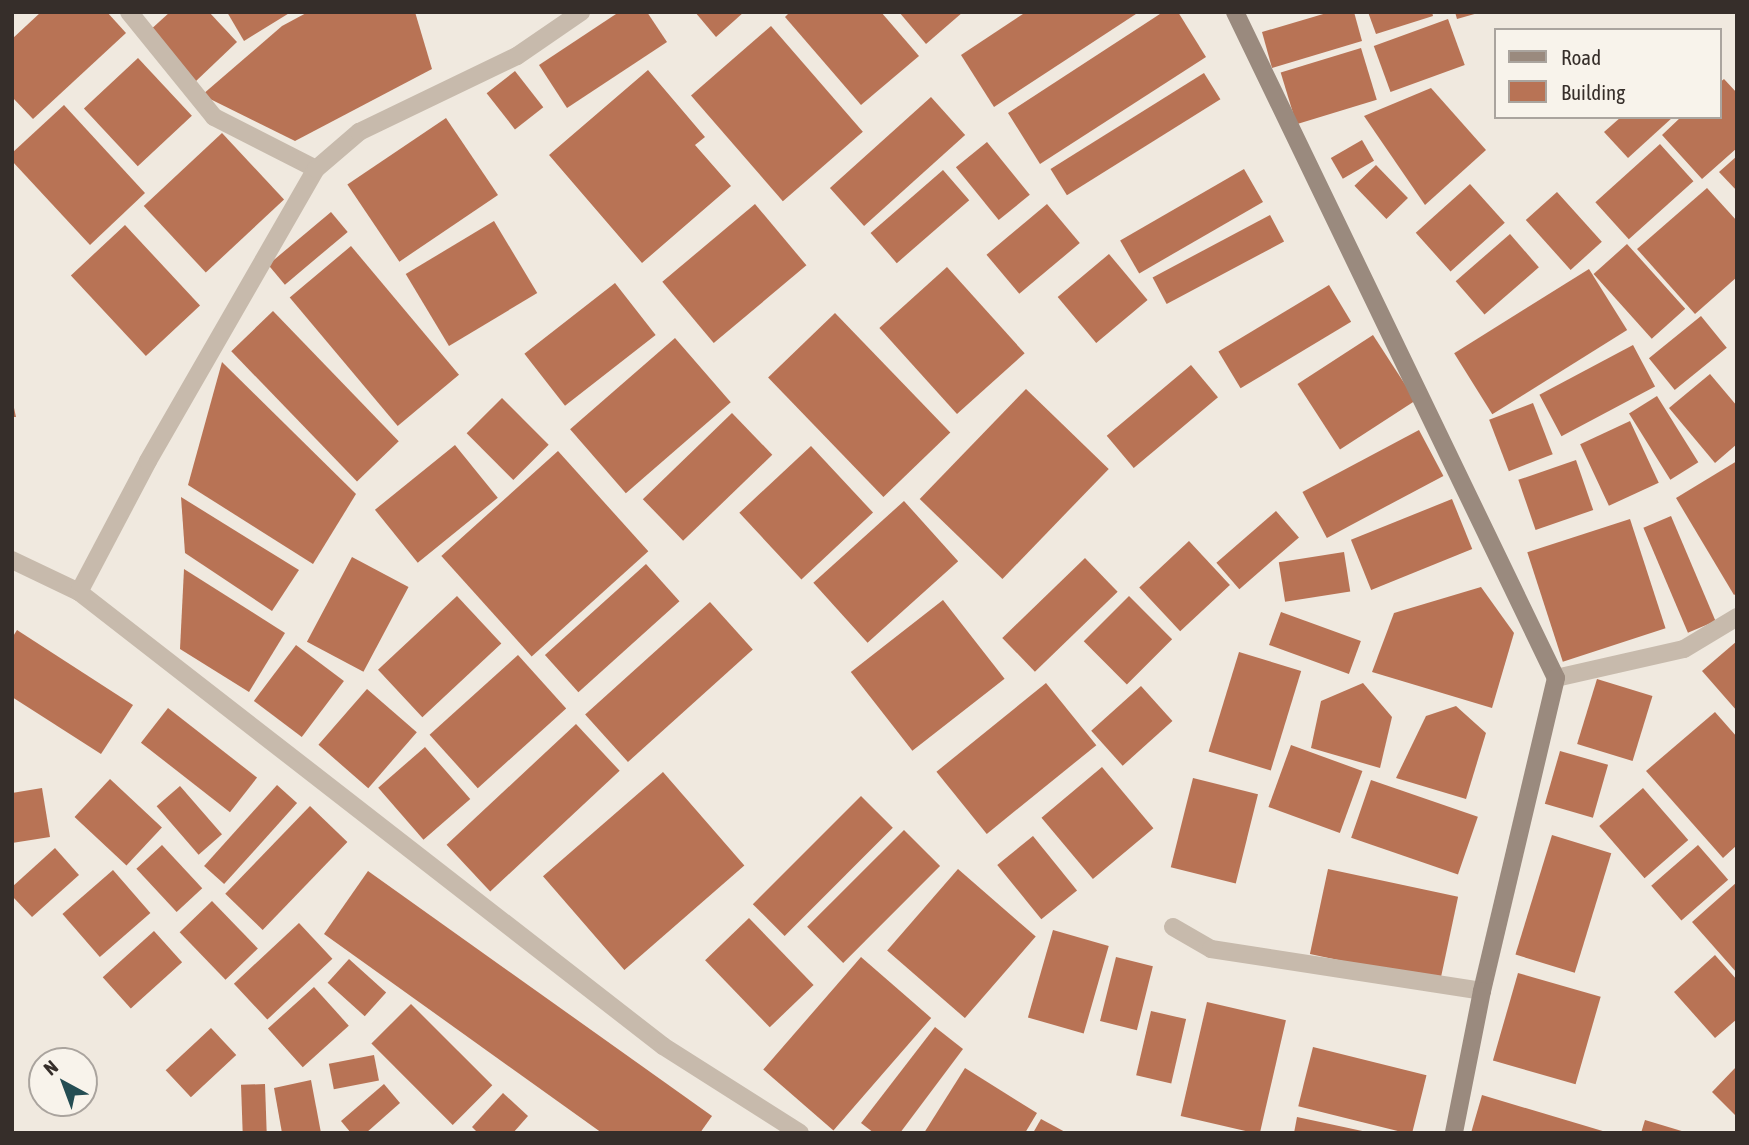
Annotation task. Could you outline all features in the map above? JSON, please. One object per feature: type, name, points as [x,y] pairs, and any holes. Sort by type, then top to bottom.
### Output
[{"type":"street","points":[[129,12],[214,117],[316,169]]},
{"type":"street","points":[[79,592],[148,461],[316,169],[359,132],[517,56],[581,12]]},
{"type":"street","points":[[1235,12],[1556,678],[1482,991],[1454,1133]]},
{"type":"street","points":[[12,560],[79,592],[663,1046],[800,1133]]},
{"type":"street","points":[[1556,678],[1684,649],[1737,617]]},
{"type":"street","points":[[1173,927],[1211,949],[1482,991]]},
{"type":"building","points":[[41,12],[107,12],[126,33],[33,119],[12,97],[12,39]]},
{"type":"building","points":[[170,12],[209,12],[237,42],[195,82],[148,32]]},
{"type":"building","points":[[227,12],[291,12],[244,41]]},
{"type":"building","points":[[308,12],[415,12],[432,69],[295,141],[202,95],[282,26]]},
{"type":"building","points":[[619,12],[647,12],[667,42],[567,108],[539,65]]},
{"type":"building","points":[[695,12],[744,12],[716,37]]},
{"type":"building","points":[[790,12],[881,12],[919,56],[861,105],[785,17]]},
{"type":"building","points":[[899,12],[963,12],[926,44]]},
{"type":"building","points":[[1026,12],[1139,12],[994,107],[961,55]]},
{"type":"building","points":[[1163,12],[1178,12],[1206,57],[1040,164],[1008,113]]},
{"type":"building","points":[[1330,12],[1354,12],[1362,41],[1272,68],[1262,32]]},
{"type":"building","points":[[1368,12],[1432,12],[1433,16],[1376,34]]},
{"type":"building","points":[[1455,12],[1478,12],[1478,13],[1457,19]]},
{"type":"building","points":[[1448,19],[1465,65],[1391,92],[1374,46]]},
{"type":"building","points":[[771,26],[863,132],[783,201],[691,96]]},
{"type":"building","points":[[1361,48],[1377,100],[1296,124],[1281,73]]},
{"type":"building","points":[[138,58],[192,116],[138,166],[84,108]]},
{"type":"building","points":[[648,70],[705,137],[695,145],[731,186],[642,263],[549,155]]},
{"type":"building","points":[[515,71],[543,107],[515,129],[487,93]]},
{"type":"building","points":[[1204,73],[1220,99],[1067,195],[1051,169]]},
{"type":"building","points":[[1724,79],[1737,93],[1737,148],[1702,179],[1662,135],[1679,119],[1721,119],[1721,81]]},
{"type":"building","points":[[1431,88],[1486,150],[1425,205],[1364,116]]},
{"type":"building","points":[[931,97],[965,135],[864,226],[830,188]]},
{"type":"building","points":[[64,105],[145,193],[90,245],[12,161],[12,153]]},
{"type":"building","points":[[446,118],[498,195],[399,262],[347,185]]},
{"type":"building","points":[[1619,119],[1671,119],[1628,158],[1604,132]]},
{"type":"building","points":[[222,133],[284,200],[206,273],[144,206]]},
{"type":"building","points":[[1362,140],[1374,161],[1343,179],[1331,158]]},
{"type":"building","points":[[987,142],[1030,195],[999,220],[956,167]]},
{"type":"building","points":[[1660,144],[1693,181],[1629,239],[1595,202]]},
{"type":"building","points":[[1737,156],[1737,191],[1719,172]]},
{"type":"building","points":[[1376,165],[1408,198],[1386,219],[1354,186]]},
{"type":"building","points":[[1244,169],[1263,202],[1139,273],[1120,240]]},
{"type":"building","points":[[943,170],[969,200],[897,263],[871,233]]},
{"type":"building","points":[[1470,184],[1505,223],[1451,271],[1416,233]]},
{"type":"building","points":[[1707,188],[1737,221],[1737,277],[1695,314],[1637,249]]},
{"type":"building","points":[[1557,192],[1602,242],[1571,270],[1526,220]]},
{"type":"building","points":[[755,204],[806,265],[714,343],[662,282]]},
{"type":"building","points":[[1047,204],[1080,243],[1019,294],[986,255]]},
{"type":"building","points":[[331,212],[348,232],[285,285],[268,265]]},
{"type":"building","points":[[1270,215],[1284,241],[1167,304],[1153,277]]},
{"type":"building","points":[[494,221],[537,293],[449,346],[406,274]]},
{"type":"building","points":[[125,225],[200,305],[146,356],[71,275]]},
{"type":"building","points":[[1510,234],[1539,267],[1485,314],[1456,281]]},
{"type":"building","points":[[1627,244],[1685,309],[1652,339],[1594,274]]},
{"type":"building","points":[[351,246],[459,375],[398,426],[290,297]]},
{"type":"building","points":[[1109,254],[1148,300],[1096,343],[1058,297]]},
{"type":"building","points":[[947,267],[1025,353],[957,414],[879,328]]},
{"type":"building","points":[[1589,269],[1627,330],[1492,414],[1454,353]]},
{"type":"building","points":[[615,283],[656,335],[565,406],[524,354]]},
{"type":"building","points":[[1329,285],[1351,322],[1241,388],[1218,351]]},
{"type":"building","points":[[273,311],[399,441],[357,481],[231,351]]},
{"type":"building","points":[[835,313],[950,432],[883,497],[768,378]]},
{"type":"building","points":[[1701,316],[1727,348],[1675,390],[1649,358]]},
{"type":"building","points":[[1373,335],[1415,400],[1340,449],[1298,384]]},
{"type":"building","points":[[675,338],[731,402],[626,493],[570,429]]},
{"type":"building","points":[[1633,345],[1655,386],[1561,436],[1539,395]]},
{"type":"building","points":[[222,362],[356,494],[313,564],[188,485]]},
{"type":"building","points":[[1191,365],[1218,397],[1134,468],[1107,436]]},
{"type":"building","points":[[1710,374],[1737,406],[1737,444],[1715,463],[1669,408]]},
{"type":"building","points":[[1026,389],[1109,469],[1002,579],[920,499]]},
{"type":"building","points":[[1657,396],[1698,462],[1670,480],[1629,413]]},
{"type":"building","points":[[502,398],[549,445],[513,480],[467,433]]},
{"type":"building","points":[[12,399],[16,417],[12,417]]},
{"type":"building","points":[[1533,403],[1553,454],[1509,471],[1489,420]]},
{"type":"building","points":[[732,413],[772,455],[683,541],[643,499]]},
{"type":"building","points":[[1630,421],[1659,483],[1609,506],[1580,444]]},
{"type":"building","points":[[1419,430],[1443,476],[1327,538],[1302,492]]},
{"type":"building","points":[[455,445],[498,498],[418,563],[375,510]]},
{"type":"building","points":[[811,446],[873,513],[801,579],[739,513]]},
{"type":"building","points":[[558,451],[648,551],[532,656],[441,556]]},
{"type":"building","points":[[1576,460],[1593,510],[1536,530],[1518,480]]},
{"type":"building","points":[[1737,461],[1737,593],[1734,595],[1676,498]]},
{"type":"building","points":[[181,497],[299,570],[272,611],[185,553]]},
{"type":"building","points":[[1452,499],[1472,549],[1371,590],[1351,540]]},
{"type":"building","points":[[904,501],[958,561],[868,643],[813,583]]},
{"type":"building","points":[[1276,511],[1299,537],[1239,589],[1216,563]]},
{"type":"building","points":[[1671,516],[1716,621],[1688,633],[1643,528]]},
{"type":"building","points":[[1630,519],[1666,628],[1563,662],[1527,552]]},
{"type":"building","points":[[1189,541],[1230,585],[1180,631],[1139,587]]},
{"type":"building","points":[[1344,552],[1350,592],[1285,602],[1279,562]]},
{"type":"building","points":[[352,557],[409,587],[363,672],[307,642]]},
{"type":"building","points":[[1085,558],[1118,592],[1035,672],[1002,638]]},
{"type":"building","points":[[646,564],[679,601],[578,692],[545,655]]},
{"type":"building","points":[[184,569],[285,633],[249,692],[180,649]]},
{"type":"building","points":[[1481,587],[1514,633],[1492,708],[1372,672],[1394,613]]},
{"type":"building","points":[[457,596],[501,644],[422,717],[378,670]]},
{"type":"building","points":[[1129,596],[1172,639],[1127,684],[1084,641]]},
{"type":"building","points":[[943,600],[1005,679],[912,751],[851,672]]},
{"type":"building","points":[[710,602],[753,650],[628,762],[585,714]]},
{"type":"building","points":[[1281,612],[1361,641],[1349,674],[1269,645]]},
{"type":"building","points":[[17,630],[133,705],[101,754],[12,697],[12,638]]},
{"type":"building","points":[[1737,641],[1737,711],[1702,671]]},
{"type":"building","points":[[296,645],[344,681],[302,737],[254,701]]},
{"type":"building","points":[[1239,652],[1301,671],[1271,770],[1209,751]]},
{"type":"building","points":[[518,655],[566,709],[478,788],[430,735]]},
{"type":"building","points":[[1597,679],[1652,696],[1633,761],[1577,744]]},
{"type":"building","points":[[1046,683],[1096,745],[987,834],[936,772]]},
{"type":"building","points":[[1363,683],[1392,717],[1380,768],[1311,748],[1321,701]]},
{"type":"building","points":[[1141,686],[1172,721],[1123,766],[1091,731]]},
{"type":"building","points":[[367,689],[417,732],[368,788],[318,745]]},
{"type":"building","points":[[1456,706],[1486,733],[1466,799],[1396,778],[1426,716]]},
{"type":"building","points":[[168,708],[257,778],[230,812],[141,743]]},
{"type":"building","points":[[1715,712],[1737,737],[1737,845],[1723,858],[1646,771]]},
{"type":"building","points":[[576,724],[620,771],[490,892],[447,845]]},
{"type":"building","points":[[1291,745],[1362,771],[1340,833],[1268,807]]},
{"type":"building","points":[[425,747],[470,799],[423,840],[378,788]]},
{"type":"building","points":[[1560,751],[1608,765],[1593,818],[1545,804]]},
{"type":"building","points":[[1102,767],[1153,828],[1093,879],[1041,818]]},
{"type":"building","points":[[663,772],[744,866],[624,970],[543,876]]},
{"type":"building","points":[[1193,778],[1258,794],[1236,883],[1171,867]]},
{"type":"building","points":[[110,779],[162,827],[126,865],[75,817]]},
{"type":"building","points":[[1371,780],[1478,817],[1458,874],[1351,838]]},
{"type":"building","points":[[277,785],[297,803],[224,884],[204,866]]},
{"type":"building","points":[[180,786],[222,834],[199,855],[157,806]]},
{"type":"building","points":[[42,788],[50,837],[12,843],[12,793]]},
{"type":"building","points":[[1643,788],[1688,840],[1644,878],[1599,826]]},
{"type":"building","points":[[861,796],[893,828],[785,936],[753,904]]},
{"type":"building","points":[[310,806],[347,842],[263,930],[225,894]]},
{"type":"building","points":[[904,830],[940,866],[843,963],[807,927]]},
{"type":"building","points":[[1552,835],[1611,853],[1575,973],[1515,955]]},
{"type":"building","points":[[1033,836],[1077,890],[1041,919],[997,865]]},
{"type":"building","points":[[162,845],[202,888],[177,912],[136,869]]},
{"type":"building","points":[[1698,845],[1728,880],[1681,920],[1651,886]]},
{"type":"building","points":[[55,848],[79,875],[32,917],[12,896],[12,887]]},
{"type":"building","points":[[958,869],[1036,937],[965,1018],[887,951]]},
{"type":"building","points":[[1328,869],[1458,897],[1440,982],[1310,954]]},
{"type":"building","points":[[113,870],[150,913],[100,957],[62,914]]},
{"type":"building","points":[[368,871],[712,1116],[700,1133],[602,1133],[324,934]]},
{"type":"building","points":[[1737,882],[1737,973],[1692,922]]},
{"type":"building","points":[[212,901],[258,948],[225,980],[180,932]]},
{"type":"building","points":[[749,918],[814,985],[770,1027],[705,960]]},
{"type":"building","points":[[299,923],[332,959],[267,1020],[234,984]]},
{"type":"building","points":[[1053,930],[1109,946],[1084,1033],[1028,1017]]},
{"type":"building","points":[[154,931],[182,962],[131,1008],[103,977]]},
{"type":"building","points":[[1715,955],[1737,980],[1737,1019],[1715,1038],[1674,992]]},
{"type":"building","points":[[861,957],[931,1018],[833,1130],[763,1069]]},
{"type":"building","points":[[1116,957],[1153,966],[1137,1030],[1100,1021]]},
{"type":"building","points":[[349,959],[386,992],[365,1016],[328,983]]},
{"type":"building","points":[[1518,973],[1601,997],[1576,1084],[1493,1060]]},
{"type":"building","points":[[314,987],[349,1026],[303,1067],[268,1028]]},
{"type":"building","points":[[1207,1002],[1286,1020],[1260,1133],[1181,1116]]},
{"type":"building","points":[[411,1004],[492,1085],[453,1125],[371,1044]]},
{"type":"building","points":[[1151,1011],[1186,1019],[1171,1083],[1136,1075]]},
{"type":"building","points":[[935,1027],[963,1049],[900,1133],[874,1133],[861,1123]]},
{"type":"building","points":[[211,1028],[236,1055],[191,1097],[166,1070]]},
{"type":"building","points":[[1313,1047],[1427,1075],[1412,1133],[1298,1106]]},
{"type":"building","points":[[374,1055],[379,1081],[334,1089],[329,1064]]},
{"type":"building","points":[[1737,1066],[1737,1117],[1712,1092]]},
{"type":"building","points":[[965,1068],[1037,1113],[1025,1133],[924,1133]]},
{"type":"building","points":[[311,1080],[321,1133],[282,1133],[274,1088]]},
{"type":"building","points":[[265,1084],[267,1133],[243,1133],[241,1085]]},
{"type":"building","points":[[384,1084],[400,1103],[366,1133],[351,1133],[341,1121]]},
{"type":"building","points":[[503,1093],[528,1116],[513,1133],[478,1133],[472,1127]]},
{"type":"building","points":[[1482,1095],[1606,1132],[1606,1133],[1471,1133]]},
{"type":"building","points":[[1297,1117],[1367,1132],[1367,1133],[1294,1133]]},
{"type":"building","points":[[1041,1119],[1067,1133],[1033,1133]]},
{"type":"building","points":[[1645,1120],[1685,1132],[1685,1133],[1641,1133]]}]
